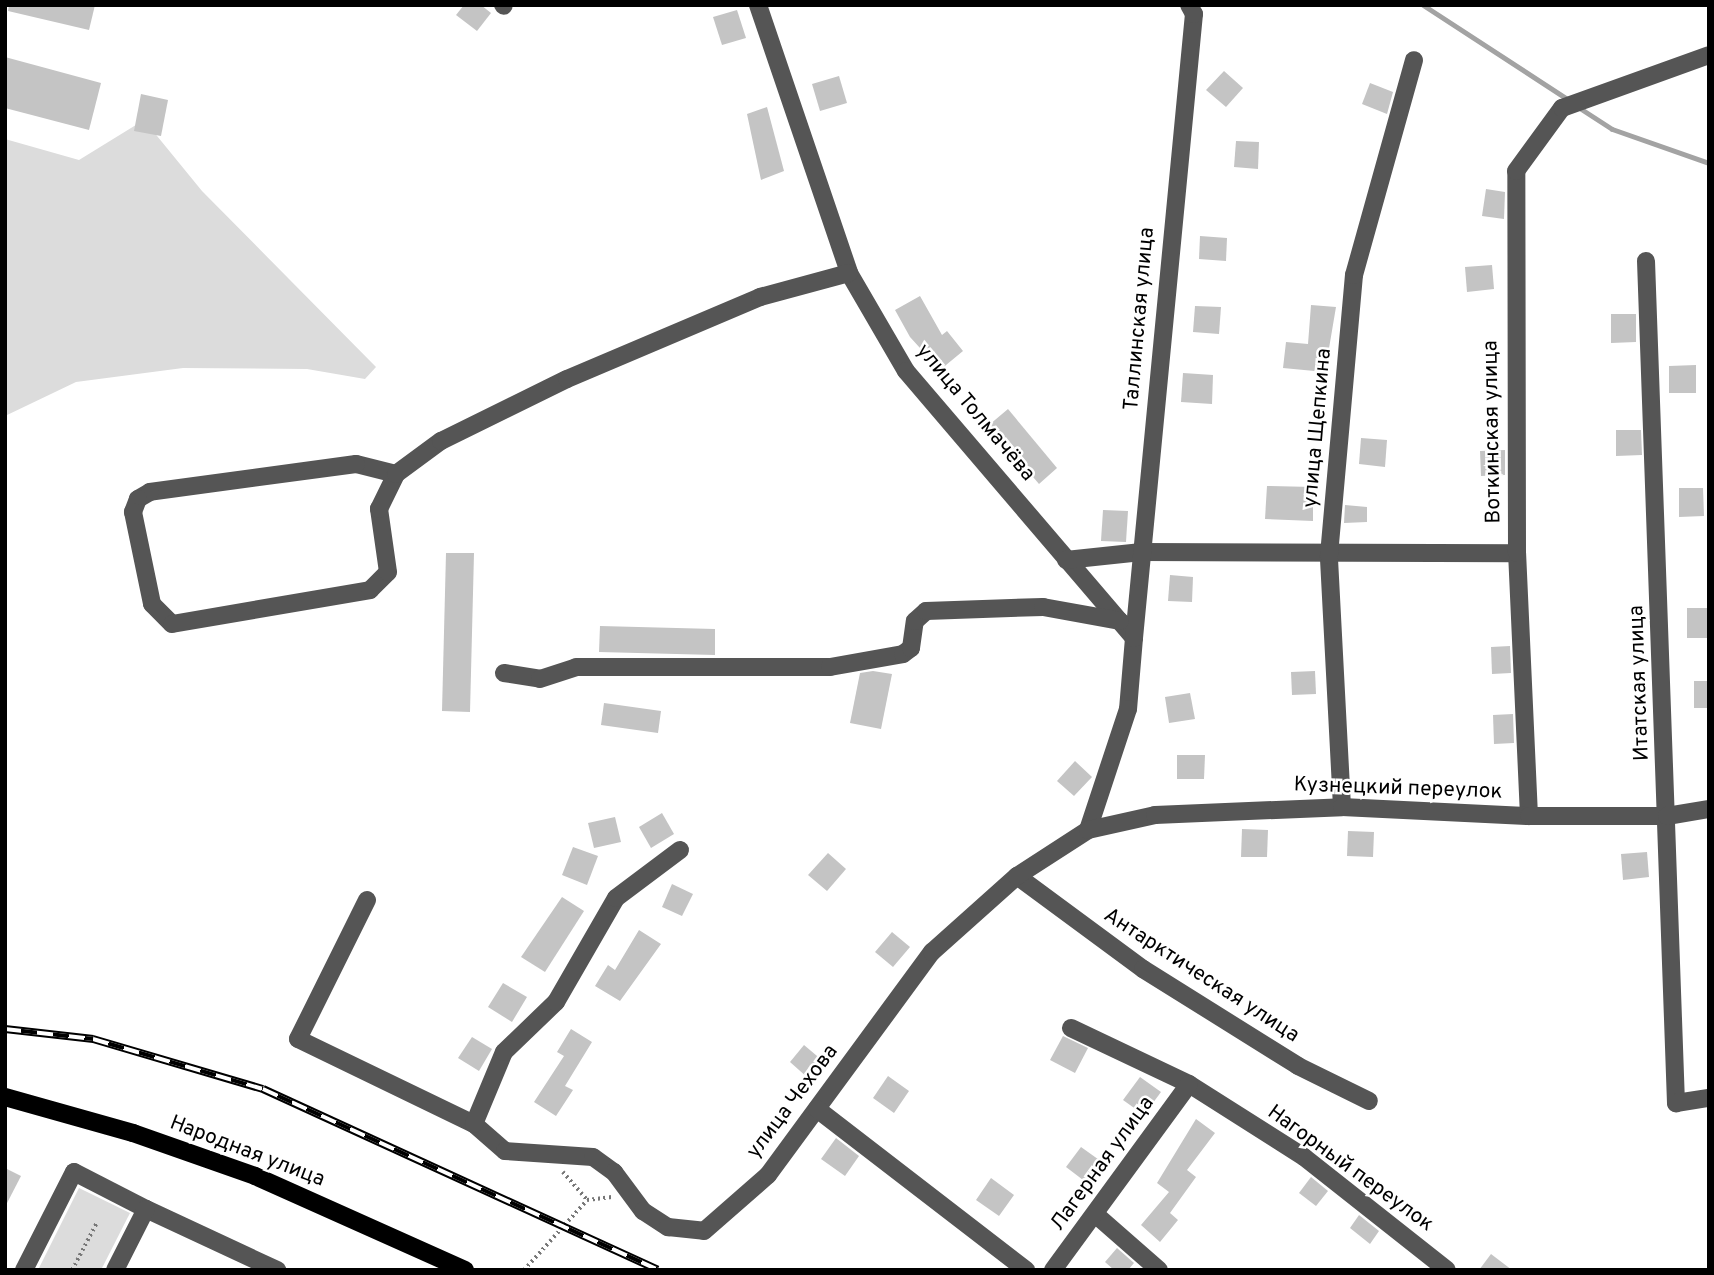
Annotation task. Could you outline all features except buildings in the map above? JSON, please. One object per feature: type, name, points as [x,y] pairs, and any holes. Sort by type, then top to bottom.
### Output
[{"type":"main road","name":"Народная улица","points":[[5,1097],[133,1133],[255,1176],[465,1270]]},
{"type":"street","name":"улица Толмачёва","points":[[758,5],[849,274],[906,371],[1134,638]]},
{"type":"street","name":"Таллинская улица","points":[[1134,638],[1194,15],[1189,5]]},
{"type":"street","name":"Воткинская улица","points":[[1529,816],[1517,553],[1516,171],[1567,105],[1709,55]]},
{"type":"street","name":"улица Щепкина","points":[[1342,807],[1329,555],[1354,275],[1414,61]]},
{"type":"street","name":"Итатская улица","points":[[1646,261],[1676,1103],[1709,1098]]},
{"type":"street","points":[[396,474],[356,464],[150,492],[138,499],[133,512],[152,604],[172,624],[370,590],[388,572],[379,509],[396,474],[441,441],[566,379],[760,297],[849,274]]},
{"type":"street","points":[[1066,560],[1142,552],[1329,555],[1517,553]]},
{"type":"street","points":[[504,673],[540,679],[576,667],[830,667],[903,654],[911,648],[915,621],[926,611],[1044,607],[1120,621]]},
{"type":"street","points":[[1088,830],[1128,709],[1134,638]]},
{"type":"street","name":"Кузнецкий переулок","points":[[1088,830],[1154,815],[1342,807],[1529,816],[1667,816],[1709,809]]},
{"type":"street","name":"улица Чехова","points":[[367,900],[298,1039],[474,1124],[505,1151],[593,1157],[643,1211],[668,1227],[704,1231],[768,1175],[932,952],[1017,876],[1088,830]]},
{"type":"street","points":[[474,1124],[503,1052],[556,1002],[616,898],[680,850]]},
{"type":"street","name":"Антарктическая улица","points":[[1017,876],[1143,969],[1298,1066],[1369,1101]]},
{"type":"street","name":"Нагорный переулок","points":[[1071,1028],[1189,1084],[1304,1157],[1447,1270]]},
{"type":"street","name":"Лагерная улица","points":[[1053,1270],[1189,1084]]},
{"type":"street","points":[[817,1109],[1026,1270]]},
{"type":"street","points":[[24,1270],[74,1172],[146,1209],[278,1270]]},
{"type":"street","points":[[115,1270],[146,1209]]},
{"type":"street","points":[[1095,1214],[1159,1270]]},
{"type":"path","points":[[550,1156],[587,1200]]},
{"type":"path","points":[[524,1270],[587,1200],[631,1196]]},
{"type":"path","points":[[72,1270],[96,1224]]},
{"type":"shaded area","points":[[144,120],[202,191],[376,367],[365,379],[307,369],[183,368],[76,382],[5,416],[5,139],[79,160]]},
{"type":"shaded area","points":[[79,1188],[130,1213],[101,1270],[38,1270]]},
{"type":"waterway","points":[[1423,5],[1570,101]]},
{"type":"waterway","points":[[1578,107],[1612,129],[1709,163]]},
{"type":"railway","points":[[5,1029],[93,1039],[263,1089],[658,1270]]}]
